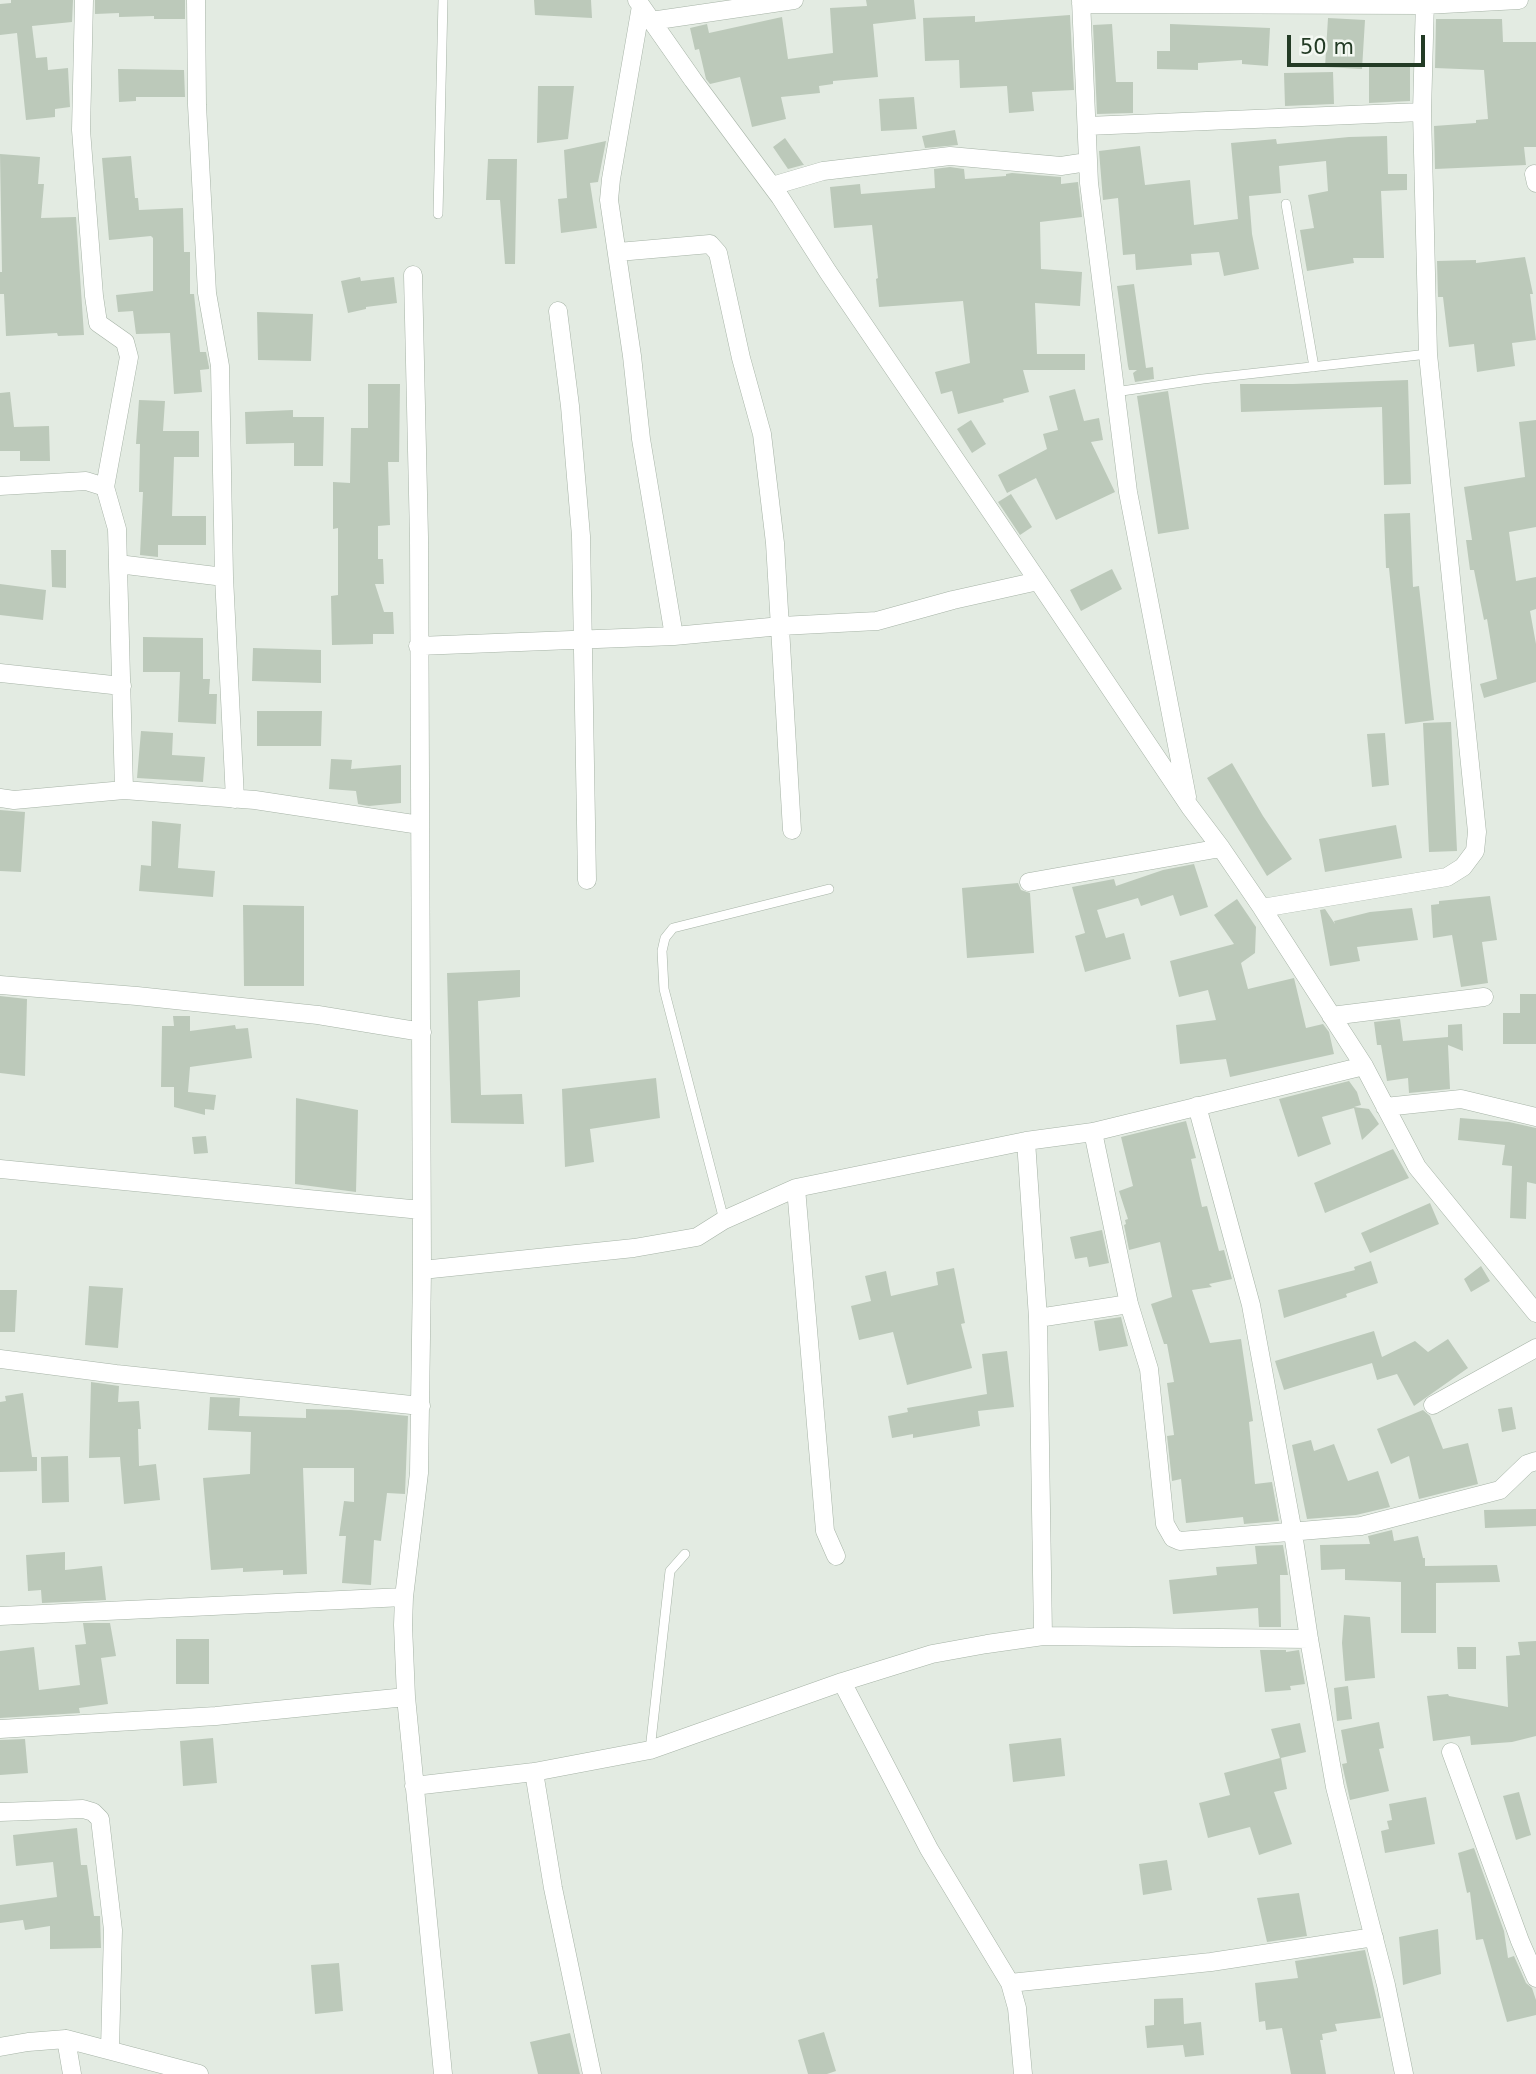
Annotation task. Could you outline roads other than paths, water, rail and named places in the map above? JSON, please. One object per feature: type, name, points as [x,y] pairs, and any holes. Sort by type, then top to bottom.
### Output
[{"type":"street","points":[[84,0],[81,131],[94,296],[98,323],[125,342],[129,357],[104,487],[117,529],[124,790]]},
{"type":"street","points":[[196,0],[197,105],[208,293],[220,366],[224,577],[235,799]]},
{"type":"street","points":[[643,9],[788,0]]},
{"type":"street","points":[[1189,807],[1128,492],[1087,162],[1081,2],[1425,3],[1520,0]]},
{"type":"street","points":[[1262,908],[1447,877],[1463,867],[1475,851],[1477,832],[1427,354],[1422,112],[1425,3]]},
{"type":"street","points":[[643,9],[772,186],[1189,807],[1262,908],[1364,1066],[1417,1167],[1536,1312]]},
{"type":"street","points":[[643,9],[609,200],[641,439],[674,636]]},
{"type":"street","points":[[1087,127],[1422,112]]},
{"type":"street","points":[[772,186],[823,171],[950,156],[1061,166],[1087,162]]},
{"type":"street","points":[[618,252],[710,244],[718,253],[741,358],[762,434],[775,543],[792,830]]},
{"type":"street","points":[[413,275],[419,537],[422,1270],[419,1473],[404,1597],[406,1697],[443,2074]]},
{"type":"street","points":[[558,311],[570,406],[580,523],[585,640],[587,880]]},
{"type":"street","points":[[0,486],[86,481],[104,487]]},
{"type":"street","points":[[118,564],[224,577]]},
{"type":"street","points":[[418,646],[674,636],[877,621],[1038,580]]},
{"type":"street","points":[[0,673],[122,686]]},
{"type":"street","points":[[0,799],[124,790],[254,800],[420,825]]},
{"type":"street","points":[[1029,882],[1221,848]]},
{"type":"street","points":[[0,985],[318,1014],[422,1032]]},
{"type":"street","points":[[1331,1016],[1485,997]]},
{"type":"street","points":[[422,1270],[634,1248],[697,1237],[724,1220],[796,1188],[1026,1141],[1093,1132],[1364,1066]]},
{"type":"street","points":[[1385,1107],[1461,1099],[1536,1117]]},
{"type":"street","points":[[1197,1106],[1251,1305],[1293,1533],[1335,1787],[1387,1984],[1404,2074]]},
{"type":"street","points":[[1093,1132],[1129,1304],[1149,1369],[1168,1534],[1180,1541],[1361,1527],[1500,1490],[1527,1464],[1536,1461]]},
{"type":"street","points":[[1026,1141],[1038,1318],[1044,1636]]},
{"type":"street","points":[[0,1169],[421,1210]]},
{"type":"street","points":[[796,1188],[825,1531],[836,1556]]},
{"type":"street","points":[[1038,1318],[1129,1304]]},
{"type":"street","points":[[1433,1405],[1536,1348]]},
{"type":"street","points":[[0,1359],[421,1406]]},
{"type":"street","points":[[0,1616],[404,1597]]},
{"type":"street","points":[[414,1786],[534,1772],[650,1750],[842,1682],[932,1654],[1044,1636],[1309,1639]]},
{"type":"street","points":[[842,1682],[929,1849],[1010,1983],[1017,2008],[1023,2074]]},
{"type":"street","points":[[0,1729],[216,1716],[406,1697]]},
{"type":"street","points":[[1451,1752],[1536,1978]]},
{"type":"street","points":[[534,1772],[553,1888],[592,2074]]},
{"type":"street","points":[[0,1812],[83,1809],[93,1812],[100,1819],[113,1930],[110,2049]]},
{"type":"street","points":[[1010,1983],[1211,1962],[1374,1937]]},
{"type":"street","points":[[66,2039],[72,2074]]},
{"type":"street","points":[[0,2047],[66,2039],[199,2074]]},
{"type":"lane","points":[[438,214],[443,0]]},
{"type":"lane","points":[[1286,204],[1314,367]]},
{"type":"lane","points":[[1115,392],[1203,379],[1427,354]]},
{"type":"lane","points":[[724,1220],[664,989],[662,951],[665,938],[673,928],[829,889]]},
{"type":"lane","points":[[650,1750],[670,1571],[685,1554]]}]
